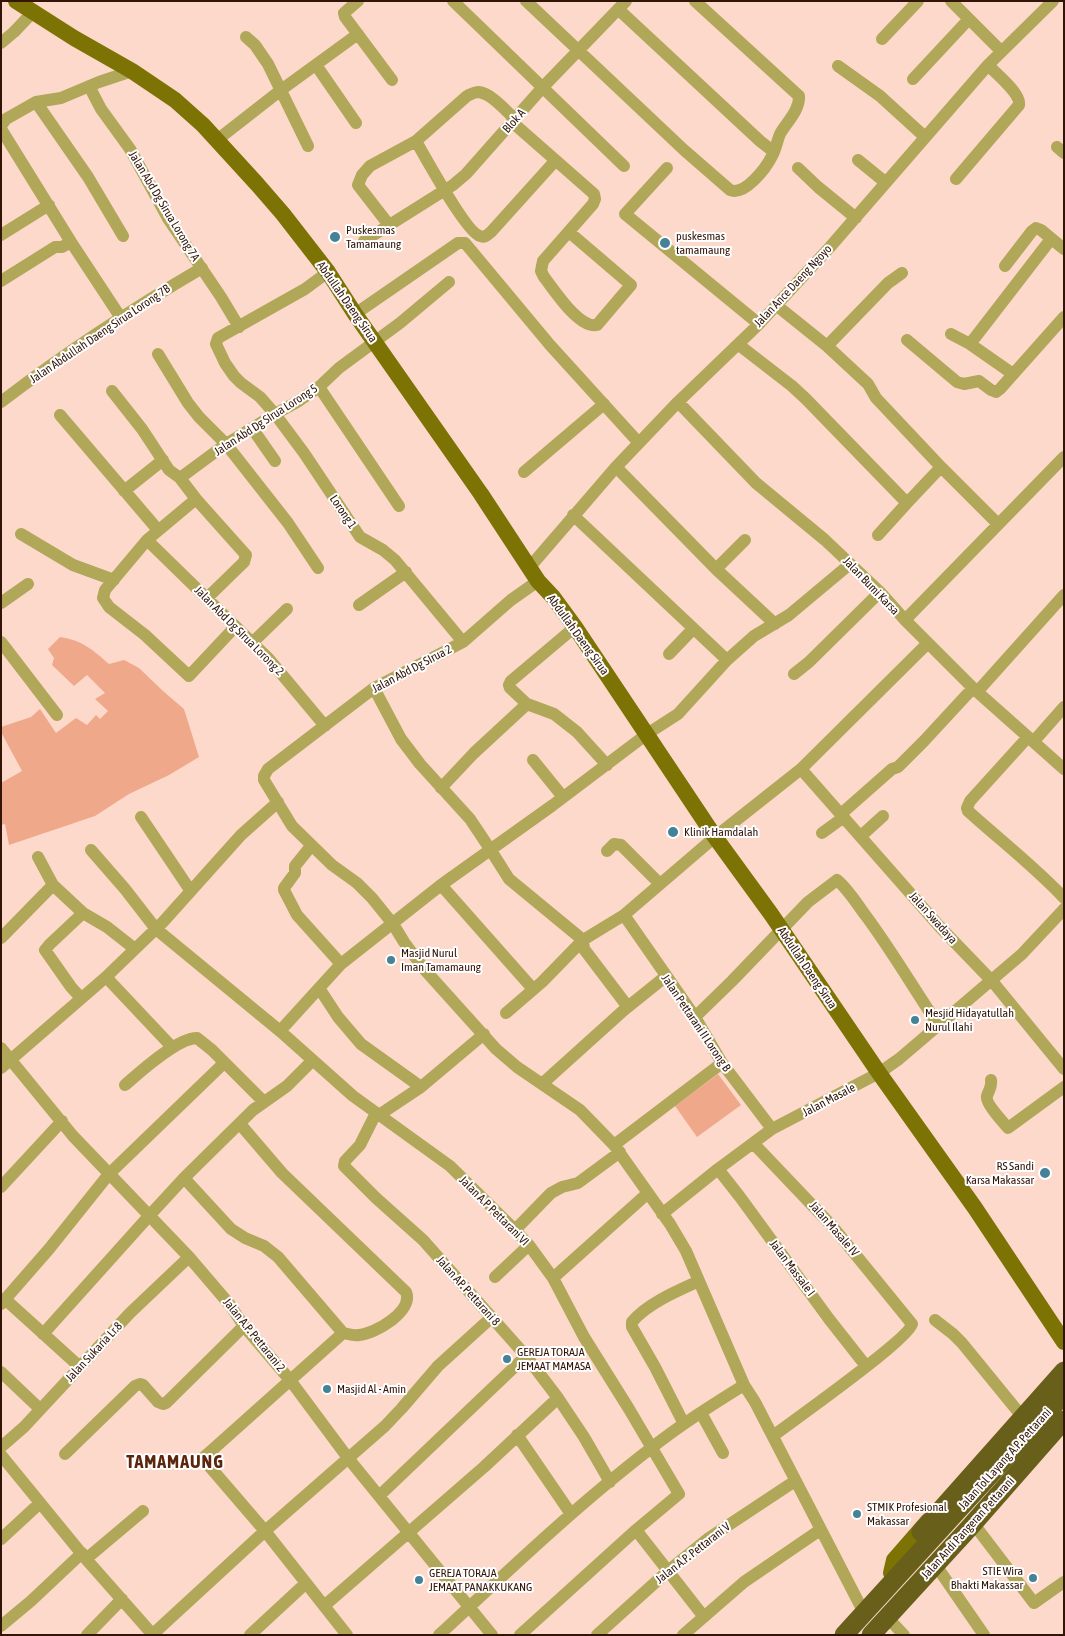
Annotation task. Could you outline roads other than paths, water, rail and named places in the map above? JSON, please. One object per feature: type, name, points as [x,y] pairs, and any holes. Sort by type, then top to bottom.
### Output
[{"type":"highway","points":[[869,1604],[889,1568],[1064,1370]]},
{"type":"highway","points":[[836,1635],[869,1604],[891,1573],[952,1504],[998,1447],[1064,1377]]},
{"type":"highway","name":"Jalan Tol Layang A.P. Pettarani","points":[[844,1635],[869,1604],[1064,1394]]},
{"type":"highway","name":"Jalan Tol Layang A.P. Pettarani","points":[[857,1635],[1064,1406]]},
{"type":"highway","name":"Jalan Andi Pangeran Pettarani","points":[[871,1635],[1064,1420]]},
{"type":"highway","points":[[998,1447],[992,1462],[997,1472],[1005,1477],[1019,1471]]},
{"type":"highway","points":[[952,1504],[965,1502],[969,1505],[974,1510],[973,1523]]},
{"type":"main road","name":"Abdullah Daeng Sirua","points":[[16,1],[74,38],[132,71],[176,100],[217,140],[283,214],[328,272],[534,574],[574,627],[715,837],[781,929],[879,1074],[975,1208],[1064,1342]]},
{"type":"main road","points":[[891,1573],[894,1560],[998,1447],[1020,1414],[1064,1365]]},
{"type":"street","points":[[358,1],[345,10],[344,14],[392,80]]},
{"type":"street","points":[[453,1],[624,166]]},
{"type":"street","points":[[535,4],[579,50],[684,150],[730,190],[735,192],[745,189],[751,183],[774,152],[780,134],[799,103],[799,96],[695,1]]},
{"type":"street","points":[[882,39],[918,1]]},
{"type":"street","points":[[951,1],[1001,51]]},
{"type":"street","name":"Jalan Ance Daeng Ngoyo","points":[[534,574],[573,515],[616,467],[678,402],[759,324],[856,218],[988,65],[1053,1]]},
{"type":"street","points":[[622,5],[760,141],[774,152]]},
{"type":"street","name":"Blok A","points":[[364,241],[466,174],[543,88],[622,5]]},
{"type":"street","points":[[1,43],[33,12]]},
{"type":"street","points":[[913,79],[969,19]]},
{"type":"street","points":[[217,140],[281,90],[358,34]]},
{"type":"street","points":[[246,37],[255,45],[268,64],[308,146]]},
{"type":"street","points":[[316,65],[356,123]]},
{"type":"street","points":[[956,179],[1020,102],[1012,89],[988,65]]},
{"type":"street","points":[[838,66],[880,96],[925,137]]},
{"type":"street","points":[[121,318],[71,242],[2,129],[6,119],[36,102],[61,98],[132,71]]},
{"type":"street","name":"Jalan Abd Dg Sirua Lorong 7A","points":[[89,86],[100,109],[130,149],[169,220],[202,268],[238,327]]},
{"type":"street","points":[[389,225],[360,188],[358,182],[370,166],[416,141],[467,96],[474,93],[485,94],[490,97],[555,161],[595,196],[589,210],[569,232],[544,261],[541,271],[577,318],[586,324],[597,325],[631,285],[569,232]]},
{"type":"street","points":[[36,102],[88,178],[122,236]]},
{"type":"street","points":[[416,141],[444,190],[471,229],[477,235],[484,237],[491,232],[555,161]]},
{"type":"street","points":[[858,160],[886,182]]},
{"type":"street","points":[[667,168],[625,214],[759,324]]},
{"type":"street","points":[[798,168],[856,218]]},
{"type":"street","points":[[3,230],[49,206]]},
{"type":"street","points":[[1005,266],[1034,229],[1038,228],[1064,249]]},
{"type":"street","points":[[970,344],[1052,239]]},
{"type":"street","points":[[1,280],[55,248],[71,242]]},
{"type":"street","points":[[355,314],[462,242],[550,346],[639,443]]},
{"type":"street","name":"Jalan Abdullah Daeng Sirua Lorong 7B","points":[[1,402],[62,357],[202,268]]},
{"type":"street","points":[[238,327],[305,289],[328,272]]},
{"type":"street","points":[[827,346],[888,283],[902,273]]},
{"type":"street","name":"Jalan Abd Dg SIrua Lorong 5","points":[[180,478],[226,444],[319,387],[338,368],[400,322],[449,282]]},
{"type":"street","points":[[776,305],[827,346],[868,384],[876,398],[997,523]]},
{"type":"street","points":[[908,340],[961,384],[979,380],[996,392],[1064,317]]},
{"type":"street","name":"Lorong 1","points":[[238,327],[218,338],[216,344],[234,376],[260,397],[275,414],[304,453],[360,537],[383,550],[395,560],[463,642]]},
{"type":"street","points":[[951,334],[970,344],[1013,374]]},
{"type":"street","points":[[738,345],[806,399],[907,503]]},
{"type":"street","points":[[158,354],[199,417],[226,444],[288,523],[318,568]]},
{"type":"street","points":[[319,387],[399,506]]},
{"type":"street","points":[[112,391],[142,429],[170,470],[180,478],[196,499],[246,555],[244,562],[207,598]]},
{"type":"street","name":"Jalan Bumi Karsa","points":[[678,402],[756,483],[805,522],[880,592],[905,620],[975,690],[1064,769]]},
{"type":"street","points":[[524,472],[604,404]]},
{"type":"street","points":[[60,415],[158,530]]},
{"type":"street","points":[[252,428],[275,460]]},
{"type":"street","points":[[905,620],[1064,456]]},
{"type":"street","points":[[124,491],[163,460]]},
{"type":"street","points":[[616,467],[716,569],[775,624]]},
{"type":"street","points":[[878,535],[941,467]]},
{"type":"street","points":[[196,499],[147,540],[105,590],[102,598],[124,620],[153,642],[188,676],[191,676],[235,627]]},
{"type":"street","points":[[573,515],[727,660]]},
{"type":"street","points":[[21,534],[73,565],[114,580]]},
{"type":"street","name":"Jalan Abd Dg SIrua Lorong 2","points":[[147,540],[269,659],[326,726]]},
{"type":"street","points":[[716,569],[745,540]]},
{"type":"street","points":[[280,1031],[341,964],[490,848],[684,708],[727,660],[754,636],[764,628],[775,624],[788,615],[850,564]]},
{"type":"street","points":[[359,605],[406,572]]},
{"type":"street","name":"Jalan Abd Dg SIrua 2","points":[[278,802],[264,780],[268,769],[374,688],[463,642],[511,600],[534,574]]},
{"type":"street","points":[[1,603],[28,584]]},
{"type":"street","points":[[794,674],[809,662],[880,592]]},
{"type":"street","points":[[822,833],[924,742],[1064,595]]},
{"type":"street","points":[[252,643],[287,609]]},
{"type":"street","points":[[574,627],[510,683],[510,688],[527,704],[554,714],[564,721],[593,748],[607,765]]},
{"type":"street","points":[[669,654],[693,629]]},
{"type":"street","points":[[1,642],[56,715]]},
{"type":"street","points":[[506,1013],[583,940],[624,915],[715,837],[801,769],[928,643]]},
{"type":"street","points":[[374,688],[401,740],[470,819],[513,883],[583,940],[584,948],[628,1007]]},
{"type":"street","points":[[442,788],[474,753],[527,704]]},
{"type":"street","points":[[1064,707],[970,802],[967,808],[1001,842],[1049,882],[1064,898]]},
{"type":"street","points":[[533,760],[563,797]]},
{"type":"street","name":"Jalan Swadaya","points":[[801,769],[940,926],[992,981],[1064,1069]]},
{"type":"street","points":[[6,1063],[106,977],[170,916],[190,890],[241,835],[278,802],[292,826],[332,865],[357,883],[393,924],[424,969],[496,1049],[517,1067],[580,1110],[617,1149],[686,1251],[744,1385],[773,1436],[820,1530],[869,1604]]},
{"type":"street","points":[[861,836],[883,816]]},
{"type":"street","points":[[141,817],[190,890]]},
{"type":"street","points":[[607,851],[614,844],[618,843],[623,846],[660,884]]},
{"type":"street","points":[[312,846],[295,866],[295,873],[283,889],[297,915],[341,964]]},
{"type":"street","name":"Jalan A.P Pettarani VI","points":[[91,850],[121,884],[156,929],[280,1031],[345,1090],[450,1166],[529,1246],[554,1278],[584,1337],[679,1494],[636,1530]]},
{"type":"street","points":[[38,857],[53,885],[84,913],[135,948]]},
{"type":"street","points":[[694,1017],[732,981],[808,902],[838,880],[892,952],[938,1026]]},
{"type":"street","points":[[1,938],[53,885]]},
{"type":"street","points":[[441,885],[533,989]]},
{"type":"street","name":"Jalan Masale","points":[[662,1214],[772,1129],[879,1074],[899,1059],[1022,954],[1064,909]]},
{"type":"street","points":[[81,998],[45,950],[84,913]]},
{"type":"street","name":"Jalan Pettarani II Lorong B","points":[[624,915],[694,1017],[722,1063],[772,1129]]},
{"type":"street","points":[[106,977],[172,1048]]},
{"type":"street","points":[[543,1083],[628,1007],[665,977]]},
{"type":"street","points":[[319,988],[338,1017],[360,1044],[421,1087]]},
{"type":"street","points":[[378,1114],[421,1087],[484,1034]]},
{"type":"street","points":[[125,1085],[172,1048],[190,1038],[197,1038],[212,1050],[264,1102]]},
{"type":"street","name":"Jalan A.P. Pettarani 2","points":[[1,1048],[6,1063],[189,1257],[230,1305],[244,1326],[290,1380],[348,1458],[492,1635]]},
{"type":"street","points":[[43,1334],[184,1178],[264,1102],[287,1086],[312,1061]]},
{"type":"street","points":[[80,1367],[4,1302],[109,1174],[224,1063]]},
{"type":"street","points":[[515,1230],[551,1194],[562,1187],[578,1183],[722,1063]]},
{"type":"street","points":[[991,1080],[991,1089],[987,1096],[988,1102],[1008,1128],[1064,1087]]},
{"type":"street","name":"Jalan AP. Pettarani 8","points":[[378,1114],[360,1145],[345,1161],[344,1166],[422,1240],[526,1356],[558,1398],[584,1437],[610,1482]]},
{"type":"street","points":[[1,1187],[62,1121]]},
{"type":"street","points":[[184,1178],[231,1229],[264,1246],[278,1257],[343,1332],[359,1335],[374,1330],[390,1321],[404,1308],[408,1295],[282,1173],[240,1124]]},
{"type":"street","name":"Jalan Masale IV","points":[[753,1143],[834,1226],[910,1319],[912,1324],[910,1330],[866,1366]]},
{"type":"street","name":"Jalan Massale I","points":[[718,1169],[866,1366]]},
{"type":"street","points":[[554,1278],[648,1193]]},
{"type":"street","points":[[495,1277],[529,1246]]},
{"type":"street","name":"Jalan Sukaria Lr.8","points":[[1,1447],[40,1410],[130,1313],[189,1257]]},
{"type":"street","points":[[684,1424],[632,1327],[632,1322],[654,1304],[699,1281]]},
{"type":"street","points":[[1,1455],[152,1635],[265,1531],[393,1418],[438,1366],[492,1317]]},
{"type":"street","points":[[935,1320],[962,1343],[1020,1414]]},
{"type":"street","points":[[65,1454],[135,1386],[143,1385],[158,1402],[166,1403],[244,1326]]},
{"type":"street","points":[[343,1332],[204,1457],[206,1462],[265,1531],[347,1635]]},
{"type":"street","points":[[379,1496],[526,1356]]},
{"type":"street","points":[[773,1436],[866,1366]]},
{"type":"street","points":[[1,1372],[40,1410]]},
{"type":"street","points":[[439,1635],[571,1514],[652,1447],[701,1412],[744,1385]]},
{"type":"street","points":[[324,1606],[484,1467],[558,1398]]},
{"type":"street","points":[[701,1412],[723,1453]]},
{"type":"street","points":[[517,1435],[571,1514]]},
{"type":"street","name":"Jalan A.P. Pettarani V","points":[[597,1635],[668,1571],[709,1538],[795,1481]]},
{"type":"street","points":[[1,1539],[40,1503]]},
{"type":"street","points":[[1,1626],[84,1556],[143,1511]]},
{"type":"street","points":[[973,1523],[1034,1603],[1064,1582]]},
{"type":"street","points":[[520,1635],[636,1530],[704,1617]]},
{"type":"street","points":[[683,1635],[744,1582],[820,1530]]},
{"type":"street","points":[[935,1564],[984,1635]]},
{"type":"street","points":[[250,1635],[305,1584]]},
{"type":"street","points":[[87,1635],[122,1599]]},
{"type":"street","points":[[887,1618],[904,1635]]},
{"type":"place","name":"Puskesmas Tamamaung","points":[[335,237]]},
{"type":"place","name":"puskesmas tamamaung","points":[[665,243]]},
{"type":"place","name":"Klinik Hamdalah","points":[[673,832]]},
{"type":"place","name":"Masjid Nurul Iman Tamamaung","points":[[391,960]]},
{"type":"place","name":"Mesjid Hidayatullah Nurul Ilahi","points":[[915,1020]]},
{"type":"place","name":"RS Sandi Karsa Makassar","points":[[1045,1173]]},
{"type":"place","name":"GEREJA TORAJA JEMAAT MAMASA","points":[[507,1359]]},
{"type":"place","name":"Masjid Al - Amin","points":[[327,1389]]},
{"type":"place","name":"STMIK Profesional Makassar","points":[[857,1514]]},
{"type":"place","name":"STIE Wira Bhakti Makassar","points":[[1033,1578]]},
{"type":"place","name":"GEREJA TORAJA JEMAAT PANAKKUKANG","points":[[419,1580]]},
{"type":"district","name":"TAMAMAUNG","points":[[175,1462]]}]
